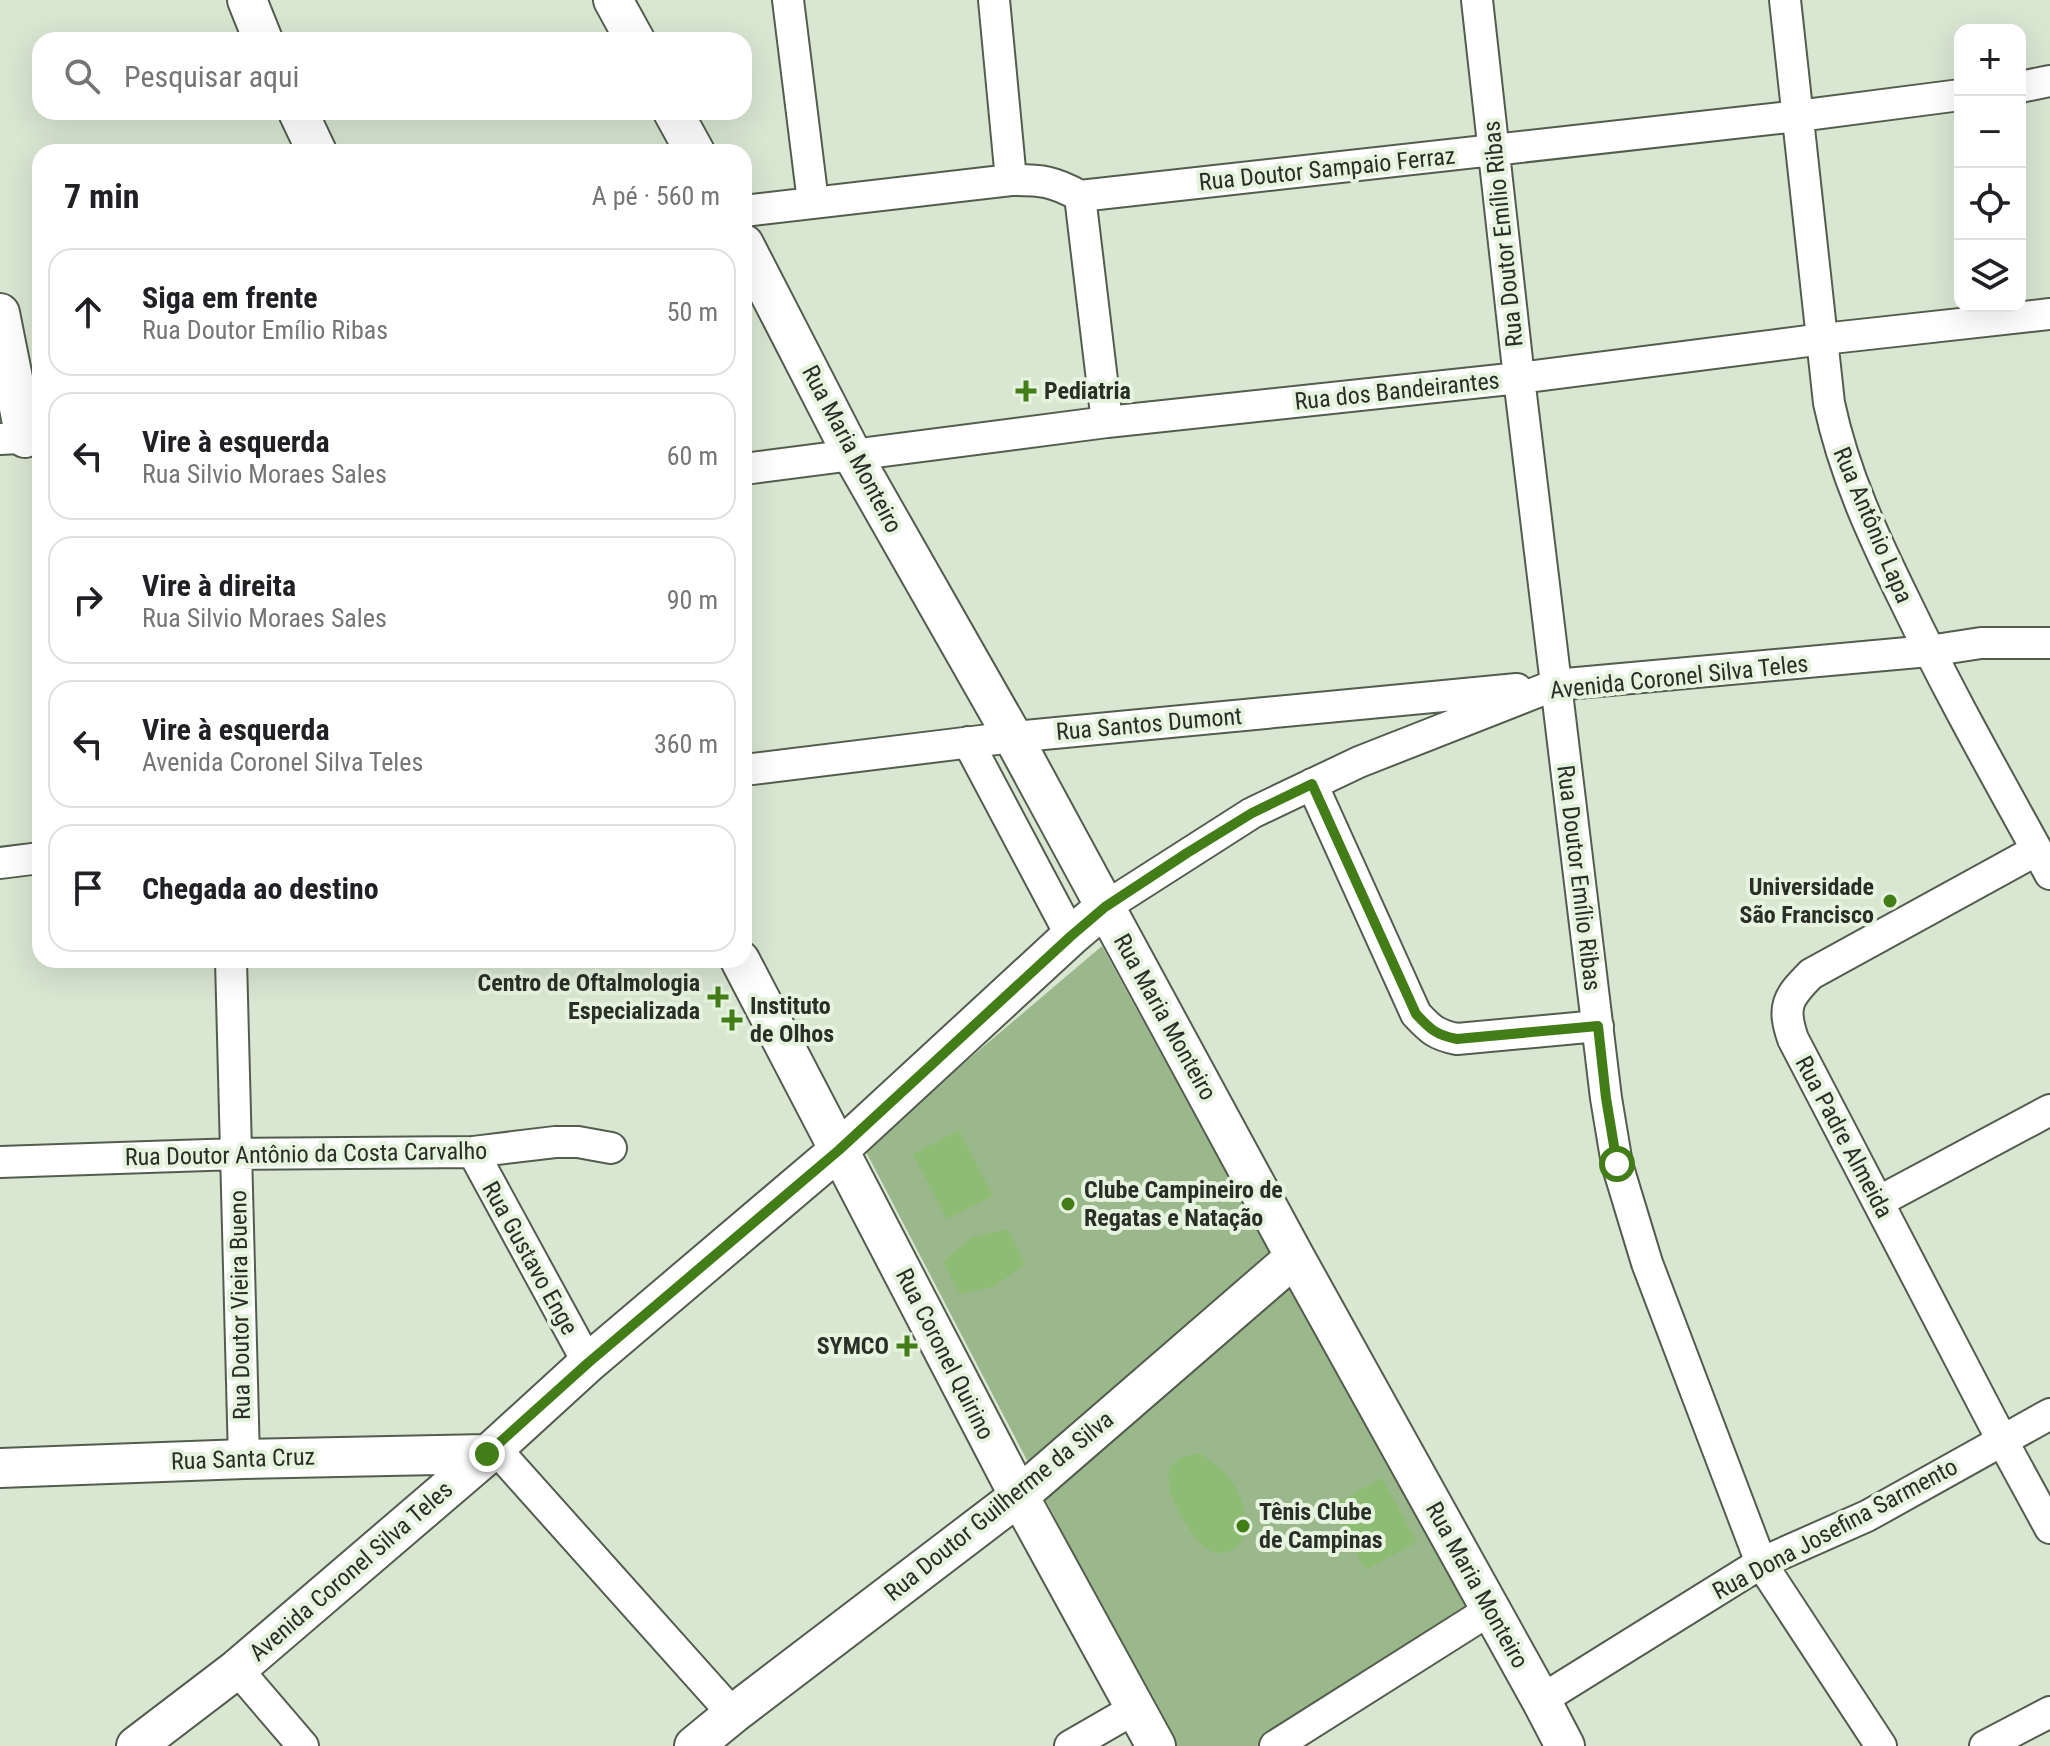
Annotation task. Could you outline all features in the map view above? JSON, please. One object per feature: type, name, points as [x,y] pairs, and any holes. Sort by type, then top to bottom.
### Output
[{"type":"main road","points":[[247,0],[260,32]]},
{"type":"main road","points":[[613,0],[631,32]]},
{"type":"main road","points":[[302,120],[313,144]]},
{"type":"main road","points":[[677,120],[691,144]]},
{"type":"main road","name":"Rua Maria Monteiro","points":[[752,260],[853,456],[1013,737],[1565,1746]]},
{"type":"main road","points":[[0,313],[22,438]]},
{"type":"main road","name":"Avenida Coronel Silva Teles","points":[[136,1746],[237,1669],[491,1451],[588,1363],[839,1150],[1105,907]]},
{"type":"main road","name":"Rua Coronel Quirino","points":[[744,968],[1019,1496],[1156,1746]]},
{"type":"main road","name":"Rua Doutor Guilherme da Silva","points":[[694,1746],[1019,1496],[1295,1257]]},
{"type":"main road","name":"Rua Santa Cruz","points":[[0,1468],[491,1451]]},
{"type":"street","points":[[788,0],[813,202]]},
{"type":"street","points":[[994,0],[1011,180]]},
{"type":"street","name":"Rua Doutor Emílio Ribas","points":[[1477,0],[1555,685],[1606,1098],[1617,1164],[1647,1263],[1761,1563],[1881,1746]]},
{"type":"street","name":"Rua Antônio Lapa","points":[[1785,0],[1829,403],[1841,454],[1879,548],[1929,651],[2043,862]]},
{"type":"street","points":[[2026,86],[2050,81]]},
{"type":"street","name":"Rua Doutor Sampaio Ferraz","points":[[752,210],[1011,180],[1040,180],[1058,184],[1080,196],[1954,96]]},
{"type":"street","points":[[1080,196],[1107,422]]},
{"type":"street","name":"Rua dos Bandeirantes","points":[[752,468],[1107,422],[1519,378],[2050,314]]},
{"type":"street","points":[[1981,643],[2050,623]]},
{"type":"street","name":"Avenida Coronel Silva Teles","points":[[1105,907],[1252,813],[1384,752],[1555,685],[1929,651],[1981,643],[2050,643]]},
{"type":"street","name":"Rua Santos Dumont","points":[[752,769],[1013,737],[1555,685]]},
{"type":"street","points":[[1370,703],[1382,711],[1392,726],[1393,736],[1384,752]]},
{"type":"street","points":[[968,742],[1071,936]]},
{"type":"street","points":[[1312,784],[1416,1014],[1427,1026],[1439,1036],[1457,1039],[1598,1026]]},
{"type":"street","points":[[0,863],[32,859]]},
{"type":"street","name":"Rua Padre Almeida","points":[[2043,862],[1811,974],[1794,991],[1786,1021],[2050,1528]]},
{"type":"street","name":"Rua Doutor Vieira Bueno","points":[[231,968],[244,1459]]},
{"type":"street","points":[[1878,1202],[2050,1110]]},
{"type":"street","name":"Rua Doutor Antônio da Costa Carvalho","points":[[0,1162],[237,1154],[473,1152],[555,1142],[578,1142],[611,1148]]},
{"type":"street","name":"Rua Gustavo Enge","points":[[473,1152],[588,1363]]},
{"type":"street","name":"Rua Dona Josefina Sarmento","points":[[1541,1700],[1761,1563],[1867,1516],[2050,1414]]},
{"type":"street","points":[[491,1451],[733,1714]]},
{"type":"street","points":[[1275,1746],[1490,1610]]},
{"type":"street","points":[[237,1669],[303,1746]]},
{"type":"street","points":[[1070,1746],[1136,1708]]},
{"type":"street","points":[[1985,1746],[2050,1712]]},
{"type":"shaded area","name":"Clube Campineiro de Regatas e Natação","points":[[1102,946],[1273,1259],[1031,1468],[864,1148]]},
{"type":"shaded area","points":[[959,1130],[993,1196],[947,1219],[913,1154]]},
{"type":"shaded area","points":[[1008,1229],[1025,1264],[995,1286],[960,1294],[943,1261],[972,1237]]},
{"type":"shaded area","name":"Tênis Clube de Campinas","points":[[1291,1281],[1472,1609],[1257,1746],[1174,1746],[1043,1495]]},
{"type":"shaded area","points":[[1201,1454],[1230,1479],[1244,1509],[1244,1537],[1226,1552],[1210,1550],[1199,1542],[1181,1516],[1171,1493],[1170,1471],[1175,1462],[1185,1456]]},
{"type":"shaded area","points":[[1382,1478],[1417,1542],[1366,1570],[1330,1506]]},
{"type":"place","name":"Pediatria","points":[[1026,391]]},
{"type":"place","name":"Universidade São Francisco","points":[[1890,901]]},
{"type":"place","name":"Centro de Oftalmologia Especializada","points":[[718,997]]},
{"type":"place","name":"Instituto de Olhos","points":[[732,1020]]},
{"type":"place","name":"Clube Campineiro de Regatas e Natação","points":[[1068,1204]]},
{"type":"place","name":"SYMCO","points":[[907,1346]]},
{"type":"place","name":"Tênis Clube de Campinas","points":[[1243,1526]]},
{"type":"route","points":[[487,1454],[588,1363],[839,1150],[1105,907],[1252,813],[1312,784],[1416,1014],[1427,1026],[1439,1036],[1457,1039],[1598,1026],[1617,1164]]}]
